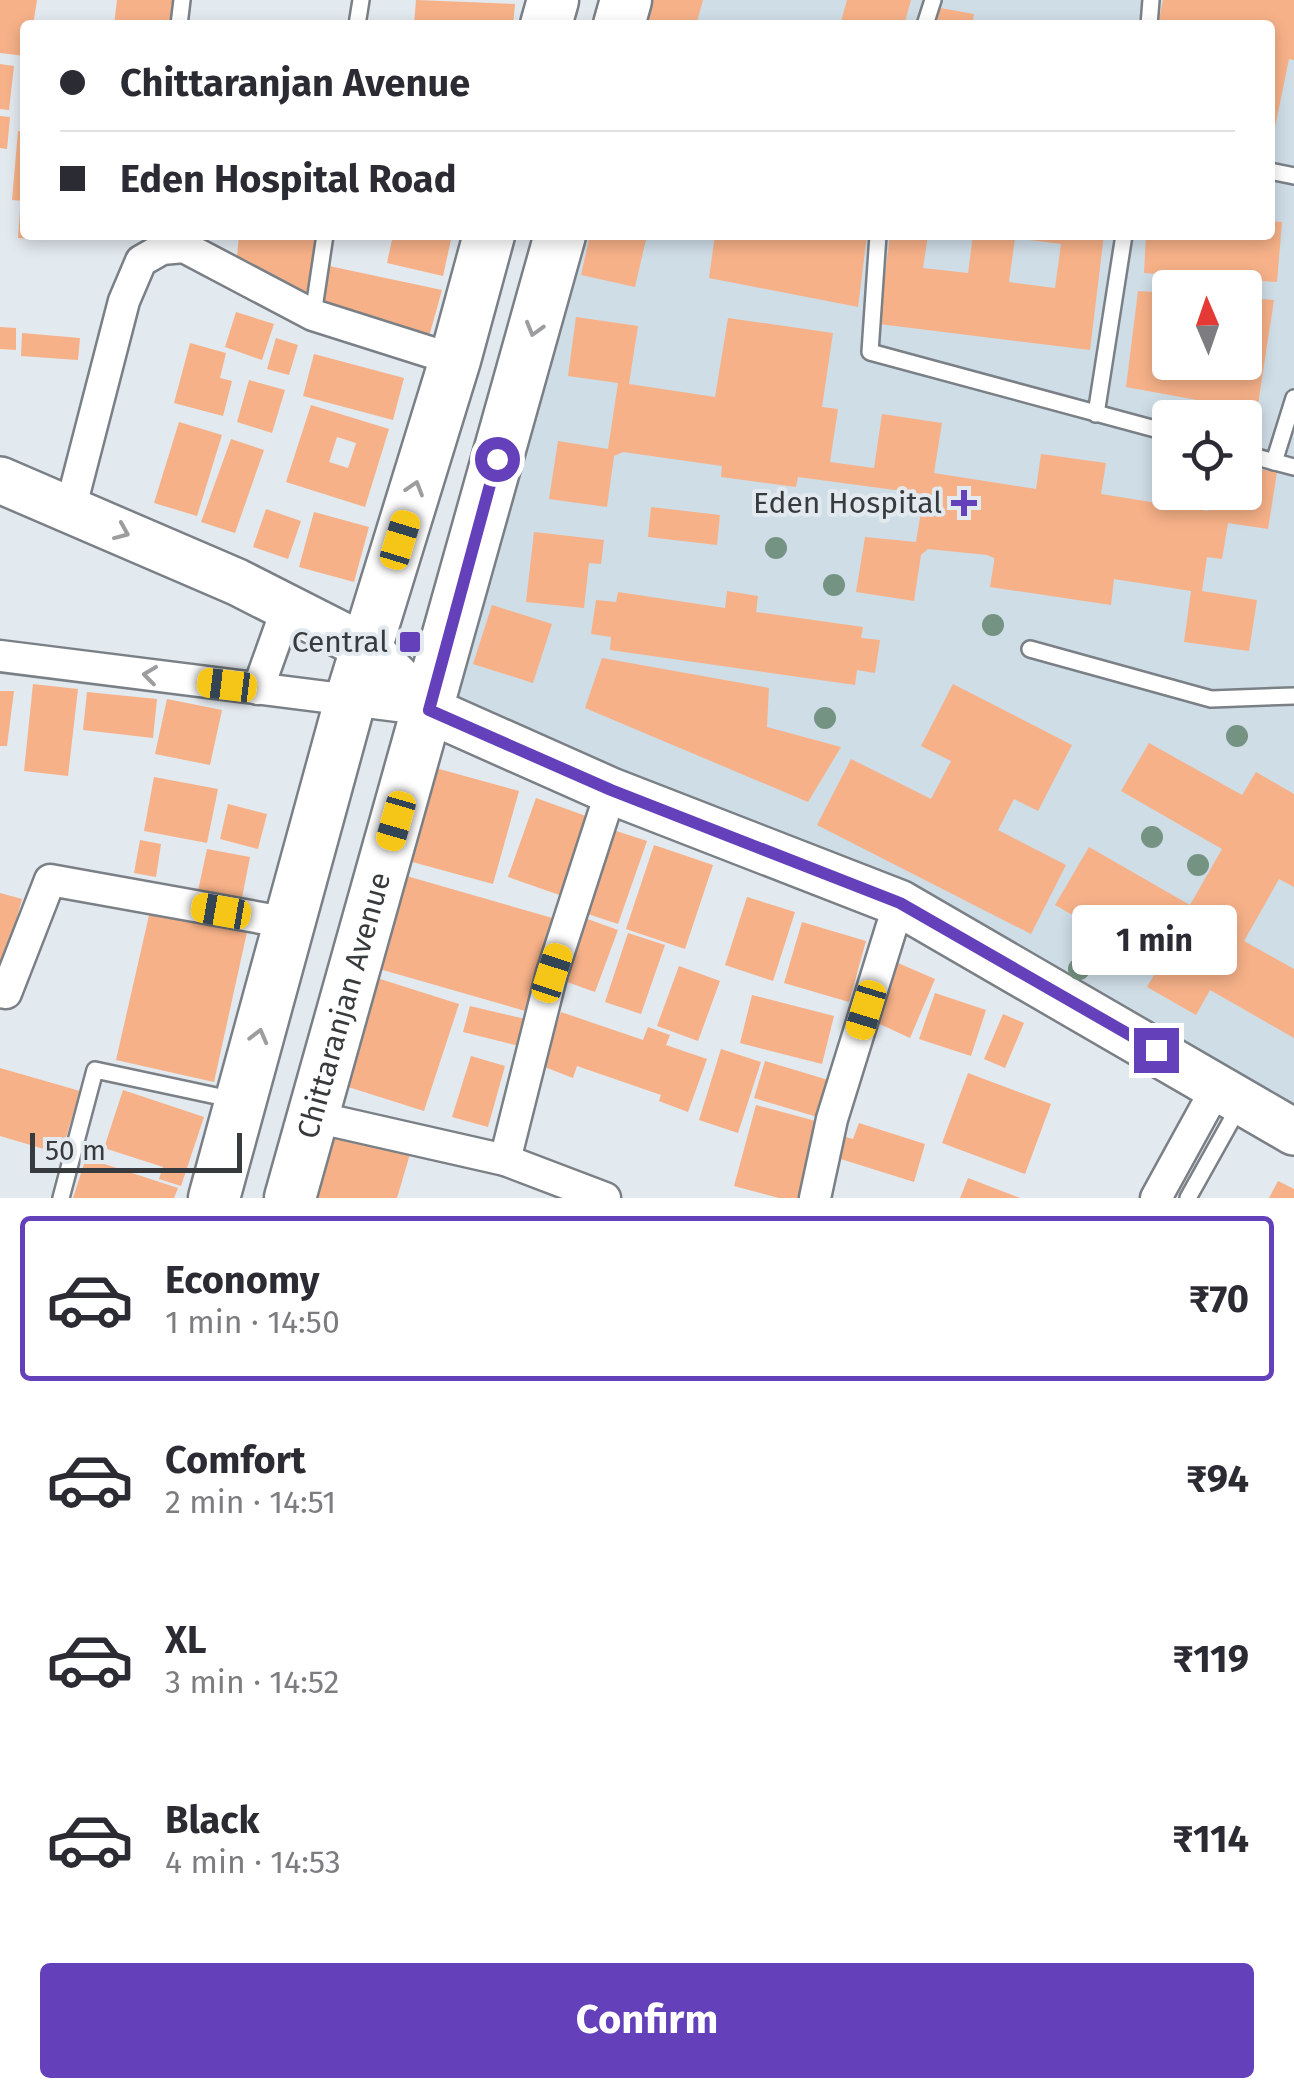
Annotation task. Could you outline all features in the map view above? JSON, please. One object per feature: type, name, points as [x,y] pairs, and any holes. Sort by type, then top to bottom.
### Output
[{"type":"main road","points":[[214,1198],[350,701],[487,240]]},
{"type":"main road","name":"Chittaranjan Avenue","points":[[290,1198],[559,240]]},
{"type":"street","points":[[70,510],[124,301],[141,261],[162,249],[184,247],[313,315],[454,360]]},
{"type":"street","points":[[0,480],[237,582],[366,648],[429,710]]},
{"type":"street","points":[[258,689],[287,608]]},
{"type":"street","points":[[0,656],[429,710],[611,790],[900,903],[1294,1132]]},
{"type":"street","points":[[505,1160],[552,973],[611,790]]},
{"type":"street","points":[[0,992],[6,993],[50,880],[290,923]]},
{"type":"street","points":[[816,1198],[832,1118],[900,903]]},
{"type":"street","points":[[1156,1198],[1229,1094]]},
{"type":"street","points":[[311,1116],[505,1160],[590,1195]]},
{"type":"lane","points":[[313,315],[324,240]]},
{"type":"lane","points":[[878,240],[870,352],[1152,429]]},
{"type":"lane","points":[[1096,414],[1123,240]]},
{"type":"lane","points":[[1274,462],[1294,398]]},
{"type":"lane","points":[[1262,459],[1294,467]]},
{"type":"lane","points":[[1030,649],[1210,699],[1294,696]]},
{"type":"lane","points":[[61,1198],[95,1070],[241,1101]]},
{"type":"lane","points":[[1188,1198],[1229,1094]]},
{"type":"shaded area","points":[[631,0],[1294,0],[1294,1132],[864,879],[441,712],[567,240],[1275,240],[1275,20],[625,20]]},
{"type":"building","points":[[0,0],[37,0],[34,20],[20,20],[20,55],[0,53]]},
{"type":"building","points":[[117,0],[177,0],[175,20],[115,20]]},
{"type":"building","points":[[416,0],[515,4],[513,20],[414,20]]},
{"type":"building","points":[[650,0],[703,0],[697,20],[644,20]]},
{"type":"building","points":[[847,0],[911,0],[905,20],[841,20]]},
{"type":"building","points":[[1163,0],[1294,0],[1294,60],[1289,59],[1275,127],[1275,20],[1159,20]]},
{"type":"building","points":[[935,7],[974,14],[973,20],[932,20]]},
{"type":"building","points":[[0,64],[14,66],[9,110],[0,109]]},
{"type":"building","points":[[0,116],[10,117],[7,149],[0,148]]},
{"type":"building","points":[[18,131],[20,131],[20,201],[12,200]]},
{"type":"building","points":[[1275,221],[1282,222],[1277,282],[1262,281],[1262,270],[1152,270],[1152,274],[1144,273],[1146,240],[1275,240]]},
{"type":"building","points":[[239,240],[317,240],[310,305],[236,267]]},
{"type":"building","points":[[392,240],[451,240],[443,276],[387,263]]},
{"type":"building","points":[[589,240],[646,240],[635,287],[581,275]]},
{"type":"building","points":[[714,240],[866,240],[858,307],[709,278]]},
{"type":"building","points":[[889,240],[927,240],[923,268],[968,273],[972,240],[1015,240],[1009,282],[1055,288],[1061,244],[1030,240],[1103,240],[1090,350],[879,324]]},
{"type":"building","points":[[329,266],[442,290],[430,333],[408,335],[320,311]]},
{"type":"building","points":[[1138,291],[1152,292],[1152,380],[1262,380],[1259,400],[1197,400],[1126,387]]},
{"type":"building","points":[[1262,299],[1274,300],[1262,378]]},
{"type":"building","points":[[236,312],[274,324],[262,360],[225,347]]},
{"type":"building","points":[[576,317],[638,326],[629,384],[715,397],[728,318],[833,333],[822,407],[838,409],[830,462],[874,468],[882,414],[942,423],[934,473],[1036,489],[1041,454],[1106,463],[1101,494],[1152,502],[1152,510],[1262,510],[1262,470],[1277,472],[1268,529],[1228,523],[1222,559],[1207,557],[1202,591],[1257,600],[1249,651],[1184,642],[1191,591],[1114,579],[1111,605],[990,587],[994,558],[987,555],[928,549],[921,555],[914,601],[856,592],[865,537],[916,542],[923,500],[923,495],[917,493],[798,477],[796,487],[721,477],[722,466],[623,452],[614,456],[607,507],[549,499],[558,441],[608,449],[618,383],[568,376]]},
{"type":"building","points":[[0,327],[16,328],[16,350],[0,349]]},
{"type":"building","points":[[22,333],[80,338],[78,360],[21,356]]},
{"type":"building","points":[[276,338],[298,345],[289,375],[267,369]]},
{"type":"building","points":[[190,343],[226,353],[220,378],[232,381],[223,416],[174,403]]},
{"type":"building","points":[[314,354],[404,378],[393,420],[303,396]]},
{"type":"building","points":[[249,380],[285,390],[272,433],[237,422]]},
{"type":"building","points":[[311,405],[389,429],[365,507],[286,482]],"holes":[[[337,437],[356,443],[348,468],[329,462]]]},
{"type":"building","points":[[179,422],[222,435],[197,516],[154,503]]},
{"type":"building","points":[[231,439],[264,450],[235,533],[201,522]]},
{"type":"building","points":[[651,507],[720,515],[717,545],[648,537]]},
{"type":"building","points":[[266,509],[301,521],[288,559],[253,547]]},
{"type":"building","points":[[314,512],[369,527],[354,582],[299,567]]},
{"type":"building","points":[[534,532],[604,540],[601,564],[589,563],[584,608],[526,602]]},
{"type":"building","points":[[727,591],[758,596],[756,612],[863,627],[861,638],[880,640],[875,673],[857,670],[855,685],[610,650],[611,637],[591,634],[596,600],[616,602],[618,592],[725,608]]},
{"type":"building","points":[[492,605],[552,624],[533,683],[473,664]]},
{"type":"building","points":[[602,658],[769,688],[767,727],[841,747],[808,802],[585,708]]},
{"type":"building","points":[[33,684],[78,689],[68,776],[24,771]]},
{"type":"building","points":[[953,684],[1072,745],[1038,811],[1014,799],[998,830],[1066,865],[1031,934],[817,825],[851,759],[931,799],[951,761],[921,746]]},
{"type":"building","points":[[0,691],[14,691],[7,746],[0,746]]},
{"type":"building","points":[[87,692],[157,699],[153,738],[83,730]]},
{"type":"building","points":[[167,699],[222,710],[210,765],[155,754]]},
{"type":"building","points":[[1149,743],[1242,795],[1256,772],[1294,794],[1294,887],[1279,879],[1244,941],[1294,969],[1294,1038],[1210,990],[1196,1015],[1147,987],[1160,965],[1055,905],[1089,847],[1190,905],[1222,849],[1121,791]]},
{"type":"building","points":[[432,767],[519,791],[493,884],[405,860]]},
{"type":"building","points":[[154,777],[218,789],[207,843],[144,831]]},
{"type":"building","points":[[536,798],[597,820],[568,898],[508,877]]},
{"type":"building","points":[[228,804],[267,814],[258,849],[220,839]]},
{"type":"building","points":[[607,828],[647,841],[618,924],[579,911]]},
{"type":"building","points":[[140,840],[161,844],[156,877],[134,873]]},
{"type":"building","points":[[654,845],[713,865],[685,949],[626,929]]},
{"type":"building","points":[[207,849],[250,857],[239,913],[195,905]]},
{"type":"building","points":[[403,875],[556,919],[529,1012],[376,968]]},
{"type":"building","points":[[0,893],[22,899],[3,967],[0,967]]},
{"type":"building","points":[[747,897],[795,912],[773,981],[725,965]]},
{"type":"building","points":[[150,911],[247,932],[214,1082],[116,1060]]},
{"type":"building","points":[[579,916],[618,930],[595,992],[556,978]]},
{"type":"building","points":[[802,922],[866,941],[849,1002],[784,983]]},
{"type":"building","points":[[628,933],[665,945],[641,1014],[605,1002]]},
{"type":"building","points":[[898,963],[935,979],[910,1038],[873,1021]]},
{"type":"building","points":[[679,966],[720,981],[698,1041],[657,1026]]},
{"type":"building","points":[[377,978],[459,1004],[424,1111],[342,1085]]},
{"type":"building","points":[[935,993],[986,1010],[971,1056],[919,1039]]},
{"type":"building","points":[[752,995],[834,1016],[822,1064],[740,1043]]},
{"type":"building","points":[[470,1006],[534,1021],[527,1048],[463,1032]]},
{"type":"building","points":[[561,1012],[643,1040],[648,1027],[670,1035],[666,1045],[707,1059],[688,1112],[659,1101],[661,1095],[577,1066],[573,1078],[542,1066]]},
{"type":"building","points":[[1003,1014],[1024,1023],[1005,1068],[984,1059]]},
{"type":"building","points":[[721,1049],[761,1062],[738,1133],[699,1120]]},
{"type":"building","points":[[471,1056],[505,1066],[488,1127],[452,1117]]},
{"type":"building","points":[[765,1061],[835,1082],[824,1119],[754,1098]]},
{"type":"building","points":[[0,1068],[80,1091],[61,1154],[0,1136]]},
{"type":"building","points":[[968,1073],[1051,1104],[1025,1174],[942,1143]]},
{"type":"building","points":[[123,1090],[204,1117],[181,1186],[159,1179],[163,1167],[104,1148]]},
{"type":"building","points":[[756,1105],[823,1123],[803,1198],[779,1198],[734,1186]]},
{"type":"building","points":[[859,1123],[925,1144],[914,1182],[828,1155],[835,1134],[853,1139]]},
{"type":"building","points":[[332,1132],[410,1154],[397,1198],[313,1198]]},
{"type":"building","points":[[86,1158],[178,1188],[174,1198],[73,1198]]},
{"type":"building","points":[[968,1178],[1020,1198],[960,1198]]},
{"type":"building","points":[[1278,1181],[1294,1189],[1294,1198],[1269,1198]]},
{"type":"place","name":"Eden Hospital","points":[[964,503]]},
{"type":"place","name":"Central","points":[[410,642]]},
{"type":"route","points":[[497,459],[429,710],[611,790],[900,903],[1156,1050]]}]
